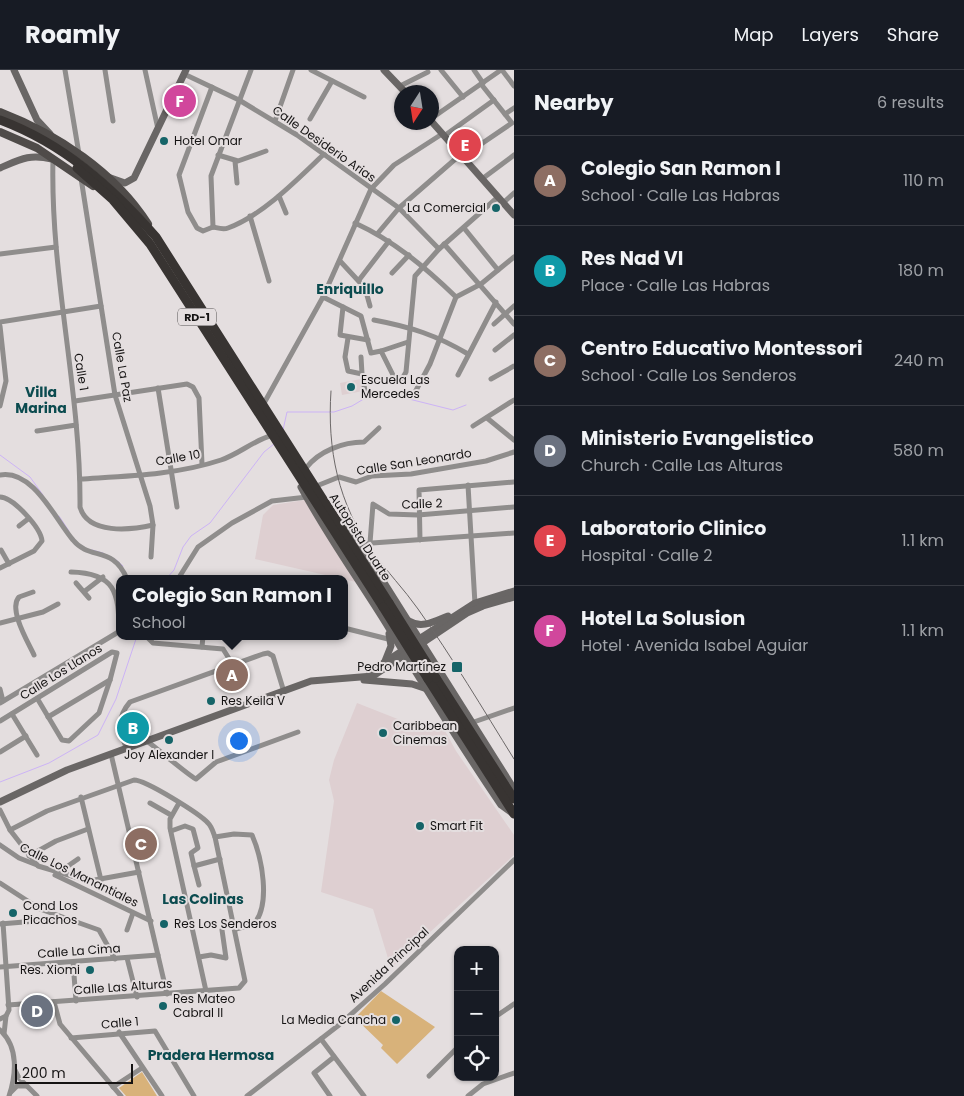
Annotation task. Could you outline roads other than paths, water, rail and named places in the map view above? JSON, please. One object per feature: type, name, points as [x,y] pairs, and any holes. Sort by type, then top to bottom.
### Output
[{"type":"highway","name":"RD-1","points":[[0,120],[41,138],[92,172],[124,201],[156,236],[263,405],[276,435]]},
{"type":"highway","name":"RD-1","points":[[0,126],[29,138],[58,154],[88,176],[113,200],[150,244],[276,435],[294,455]]},
{"type":"highway","name":"RD-1","points":[[285,447],[293,469]]},
{"type":"highway","name":"Autopista Duarte","points":[[294,455],[514,814]]},
{"type":"highway","name":"Autopista Duarte","points":[[293,469],[386,605]]},
{"type":"highway","name":"Autopista Duarte","points":[[432,679],[514,799]]},
{"type":"main road","points":[[14,70],[37,120],[58,140]]},
{"type":"main road","points":[[384,70],[399,85]]},
{"type":"main road","points":[[108,177],[125,183],[134,178],[185,72]]},
{"type":"main road","points":[[0,112],[58,140],[108,177],[137,209],[156,236]]},
{"type":"main road","points":[[439,130],[514,215]]},
{"type":"main road","points":[[0,132],[37,148],[113,200]]},
{"type":"main road","points":[[0,168],[26,157],[36,156],[53,159]]},
{"type":"main road","name":"Autopista Duarte","points":[[294,455],[319,485],[422,644]]},
{"type":"main road","name":"Autopista Duarte","points":[[293,469],[307,497],[385,621],[394,640],[404,653],[425,689],[501,805],[514,814]]},
{"type":"main road","points":[[356,677],[370,672],[384,662],[422,644],[476,606],[514,591]]},
{"type":"main road","points":[[406,619],[414,624],[424,624],[462,610],[514,597]]},
{"type":"main road","points":[[422,644],[462,610]]},
{"type":"main road","points":[[384,662],[394,640]]},
{"type":"main road","points":[[422,644],[514,789]]},
{"type":"main road","points":[[0,802],[48,777],[311,681],[373,676],[404,653]]},
{"type":"main road","points":[[356,677],[412,684],[425,689]]},
{"type":"street","points":[[65,70],[79,154]]},
{"type":"street","points":[[105,70],[113,121]]},
{"type":"street","points":[[145,70],[158,130]]},
{"type":"street","points":[[213,226],[211,176],[238,100],[251,70]]},
{"type":"street","points":[[275,120],[293,70]]},
{"type":"street","points":[[311,70],[364,97]]},
{"type":"street","points":[[441,70],[463,97]]},
{"type":"street","points":[[378,233],[399,208],[461,156],[512,123],[474,70]]},
{"type":"street","points":[[439,113],[502,70],[514,86]]},
{"type":"street","name":"Calle Desiderio Arias","points":[[185,72],[275,120],[324,154],[399,208],[439,249]]},
{"type":"street","points":[[402,85],[428,72]]},
{"type":"street","points":[[310,119],[332,81]]},
{"type":"street","points":[[212,87],[178,174],[188,212],[197,228],[203,231],[213,226]]},
{"type":"street","points":[[263,405],[323,297],[371,189],[394,165],[443,135],[494,100]]},
{"type":"street","points":[[505,114],[514,108]]},
{"type":"street","points":[[218,155],[235,161],[266,152]]},
{"type":"street","points":[[213,226],[222,230],[250,216],[278,196],[324,154]]},
{"type":"street","points":[[482,179],[514,155]]},
{"type":"street","name":"Calle 1","points":[[53,159],[56,247],[61,312],[75,401],[80,507],[82,514],[99,525],[116,529],[131,529],[153,525]]},
{"type":"street","points":[[235,161],[237,183]]},
{"type":"street","name":"Calle La Paz","points":[[81,178],[115,395],[150,506],[153,525],[152,557]]},
{"type":"street","points":[[503,203],[514,193]]},
{"type":"street","points":[[278,196],[286,213]]},
{"type":"street","points":[[382,351],[394,377],[402,379],[406,372],[415,276],[444,244],[498,197]]},
{"type":"street","points":[[250,216],[268,268],[269,281]]},
{"type":"street","points":[[355,223],[378,233],[423,265],[456,296]]},
{"type":"street","points":[[464,228],[498,270]]},
{"type":"street","points":[[359,280],[389,242]]},
{"type":"street","points":[[444,244],[481,284],[514,324]]},
{"type":"street","points":[[0,254],[56,247]]},
{"type":"street","points":[[392,273],[408,255]]},
{"type":"street","points":[[413,396],[430,364],[456,296],[481,284],[514,257]]},
{"type":"street","points":[[340,261],[359,280],[368,294],[370,306]]},
{"type":"street","points":[[323,297],[361,316],[372,353],[408,342]]},
{"type":"street","points":[[458,375],[496,302]]},
{"type":"street","points":[[0,322],[101,306]]},
{"type":"street","points":[[494,324],[514,306]]},
{"type":"street","points":[[343,307],[340,332],[348,338],[368,340]]},
{"type":"street","points":[[374,320],[409,326],[439,337],[468,354]]},
{"type":"street","points":[[0,326],[6,381],[0,406]]},
{"type":"street","points":[[496,350],[514,335]]},
{"type":"street","points":[[348,338],[345,357],[348,371],[362,374]]},
{"type":"street","points":[[361,357],[365,391]]},
{"type":"street","points":[[490,379],[514,366]]},
{"type":"street","points":[[75,401],[187,384],[196,392],[199,398],[202,464]]},
{"type":"street","points":[[158,388],[177,507]]},
{"type":"street","points":[[473,426],[514,400]]},
{"type":"street","points":[[487,418],[514,440]]},
{"type":"street","points":[[37,431],[76,424]]},
{"type":"street","points":[[306,468],[317,456],[351,442],[364,442],[379,428]]},
{"type":"street","name":"Calle 10","points":[[80,479],[172,471],[222,460],[276,435]]},
{"type":"street","name":"Calle San Leonardo","points":[[319,485],[339,477],[356,482],[372,476],[411,474],[486,461],[514,452]]},
{"type":"street","points":[[0,475],[10,474],[28,481],[80,547],[111,558],[119,563],[124,575]]},
{"type":"street","points":[[420,540],[418,490],[514,482]]},
{"type":"street","points":[[468,485],[476,606]]},
{"type":"street","points":[[0,496],[11,500],[41,533],[42,543],[34,550],[0,568]]},
{"type":"street","points":[[180,575],[198,547],[232,523],[272,502],[307,497]]},
{"type":"street","name":"Calle 2","points":[[370,543],[372,505],[389,514],[418,515],[514,507]]},
{"type":"street","points":[[19,526],[28,519]]},
{"type":"street","points":[[358,544],[514,533]]},
{"type":"street","points":[[2,550],[9,564]]},
{"type":"street","points":[[71,572],[96,573],[104,578],[116,599]]},
{"type":"street","points":[[85,591],[104,578]]},
{"type":"street","points":[[76,583],[85,591],[89,598]]},
{"type":"street","points":[[33,592],[19,597],[16,601],[18,620],[34,655]]},
{"type":"street","points":[[0,623],[18,620],[43,612],[58,604]]},
{"type":"street","points":[[348,629],[394,640]]},
{"type":"street","points":[[0,689],[1,702],[116,634]]},
{"type":"street","points":[[150,640],[153,643],[223,649],[233,665]]},
{"type":"street","points":[[202,647],[203,640]]},
{"type":"street","name":"Calle Los Llanos","points":[[0,721],[114,652],[117,654],[102,707],[96,717],[79,734],[66,742],[48,717]]},
{"type":"street","points":[[126,747],[119,727],[125,708],[130,702],[233,665],[268,653],[273,656],[284,692]]},
{"type":"street","points":[[37,698],[48,717],[110,680]]},
{"type":"street","points":[[471,723],[514,708]]},
{"type":"street","points":[[12,714],[37,754]]},
{"type":"street","points":[[147,741],[172,759],[191,778],[196,779],[216,762],[298,732]]},
{"type":"street","points":[[0,752],[26,736]]},
{"type":"street","points":[[111,754],[167,994]]},
{"type":"street","points":[[10,830],[81,797],[118,784],[139,780],[207,822],[215,837],[236,929],[254,924],[261,910],[265,892],[252,835],[234,834],[215,837]]},
{"type":"street","points":[[81,797],[101,880]]},
{"type":"street","points":[[150,803],[171,815]]},
{"type":"street","points":[[179,803],[171,815],[171,830],[206,991]]},
{"type":"street","points":[[0,810],[10,830],[38,866],[82,880],[101,880],[139,872]]},
{"type":"street","points":[[171,830],[185,826],[192,830],[198,848],[191,854],[199,885]]},
{"type":"street","points":[[29,856],[56,841],[88,829]]},
{"type":"street","name":"Calle Los Manantiales","points":[[0,846],[19,858],[151,921]]},
{"type":"street","points":[[58,873],[78,859]]},
{"type":"street","points":[[194,866],[220,859]]},
{"type":"street","name":"Avenida Principal","points":[[247,1096],[321,1039],[385,984],[514,860]]},
{"type":"street","points":[[0,883],[40,909],[57,917],[99,930],[115,959]]},
{"type":"street","points":[[40,909],[40,921]]},
{"type":"street","points":[[127,930],[134,912]]},
{"type":"street","points":[[10,1094],[15,1069],[14,1057],[2,1032],[8,1005],[3,967],[1,924],[40,921],[57,917]]},
{"type":"street","name":"Calle Las Alturas","points":[[8,1005],[239,988],[245,981],[245,975],[236,929]]},
{"type":"street","points":[[199,957],[210,955],[226,958],[222,930]]},
{"type":"street","name":"Calle La Cima","points":[[3,967],[158,955]]},
{"type":"street","points":[[126,958],[137,997]]},
{"type":"street","points":[[72,962],[76,1001]]},
{"type":"street","points":[[54,1002],[60,1024],[121,1096]]},
{"type":"street","points":[[499,1014],[514,1004]]},
{"type":"street","points":[[0,1019],[6,1016]]},
{"type":"street","name":"Calle 1","points":[[70,1038],[119,1032],[155,1031],[193,1095]]},
{"type":"street","points":[[119,1032],[162,1096]]},
{"type":"street","points":[[321,1039],[364,1096]]},
{"type":"street","points":[[429,1076],[454,1051]]},
{"type":"street","points":[[330,1096],[314,1073],[334,1057]]},
{"type":"street","points":[[113,1087],[142,1068]]},
{"type":"street","points":[[15,1069],[26,1086],[37,1096]]},
{"type":"street","points":[[468,1096],[483,1084],[514,1073]]},
{"type":"street","points":[[10,1094],[17,1086],[26,1086]]},
{"type":"street","points":[[187,1096],[193,1095]]},
{"type":"waterway","points":[[283,430],[287,412],[334,412],[352,406],[372,394],[393,391],[405,398],[453,410],[466,405]]},
{"type":"waterway","points":[[170,575],[174,570],[183,547],[191,536],[210,523],[264,452],[274,444]]},
{"type":"waterway","points":[[0,455],[30,477],[43,495]]},
{"type":"waterway","points":[[59,516],[69,531]]},
{"type":"waterway","points":[[92,550],[103,553]]},
{"type":"waterway","points":[[115,559],[123,566]]},
{"type":"waterway","points":[[0,782],[49,763],[98,735],[116,699],[136,640]]},
{"type":"railway","points":[[331,391],[330,413],[333,455],[337,475],[351,515],[373,552],[413,602],[443,646],[514,759]]},
{"type":"place","name":"Hotel La Solusion","points":[[180,101]]},
{"type":"place","name":"Hotel Omar","points":[[164,141]]},
{"type":"place","name":"Laboratorio Clinico","points":[[465,145]]},
{"type":"place","name":"La Comercial","points":[[496,208]]},
{"type":"place","name":"Escuela Las Mercedes","points":[[351,387]]},
{"type":"place","name":"Pedro Martínez","points":[[457,667]]},
{"type":"place","name":"Colegio San Ramon I","points":[[232,675]]},
{"type":"place","name":"Res Keila V","points":[[211,701]]},
{"type":"place","name":"Res Nad VI","points":[[133,728]]},
{"type":"place","name":"Caribbean Cinemas","points":[[383,733]]},
{"type":"place","name":"Joy Alexander I","points":[[169,740]]},
{"type":"place","name":"Smart Fit","points":[[420,826]]},
{"type":"place","name":"Centro Educativo Montessori","points":[[141,844]]},
{"type":"place","name":"Cond Los Picachos","points":[[13,913]]},
{"type":"place","name":"Res Los Senderos","points":[[164,924]]},
{"type":"place","name":"Res. Xiomi","points":[[90,970]]},
{"type":"place","name":"Res Mateo Cabral II","points":[[163,1006]]},
{"type":"place","name":"Ministerio Evangelistico","points":[[37,1011]]},
{"type":"place","name":"La Media Cancha","points":[[396,1020]]},
{"type":"district","name":"Enriquillo","points":[[350,289]]},
{"type":"district","name":"Villa Marina","points":[[41,400]]},
{"type":"district","name":"Las Colinas","points":[[203,899]]},
{"type":"district","name":"Pradera Hermosa","points":[[211,1055]]}]
